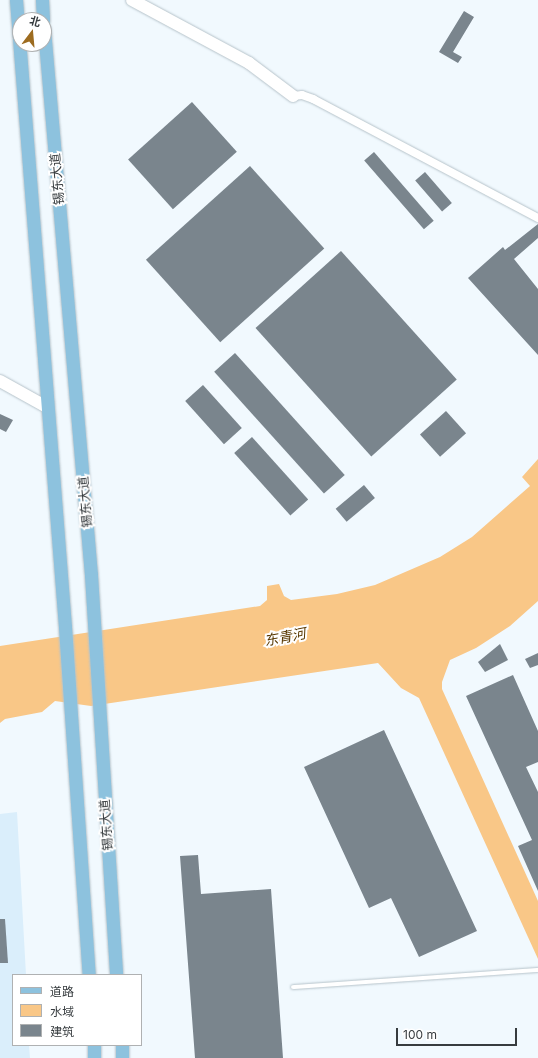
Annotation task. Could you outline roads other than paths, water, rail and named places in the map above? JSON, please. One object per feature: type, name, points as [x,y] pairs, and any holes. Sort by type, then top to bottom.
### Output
[{"type":"main road","points":[[16,0],[65,627],[89,974]]},
{"type":"main road","points":[[42,0],[43,12]]},
{"type":"main road","name":"锡东大道","points":[[46,52],[94,626],[116,974]]},
{"type":"main road","points":[[94,1046],[94,1058]]},
{"type":"main road","points":[[122,1046],[122,1058]]},
{"type":"street","points":[[132,0],[146,3],[249,63],[293,96],[302,95],[314,99],[538,218]]},
{"type":"street","points":[[0,381],[47,407]]},
{"type":"lane","points":[[293,987],[538,970]]},
{"type":"water","name":"东青河","points":[[538,459],[538,601],[510,626],[476,648],[450,660],[442,682],[442,689],[538,901],[538,959],[419,698],[401,688],[378,663],[91,706],[55,701],[42,712],[5,719],[0,723],[0,646],[260,606],[267,600],[267,586],[279,584],[284,596],[291,600],[337,594],[375,585],[440,557],[472,537],[530,486],[522,477]]}]
